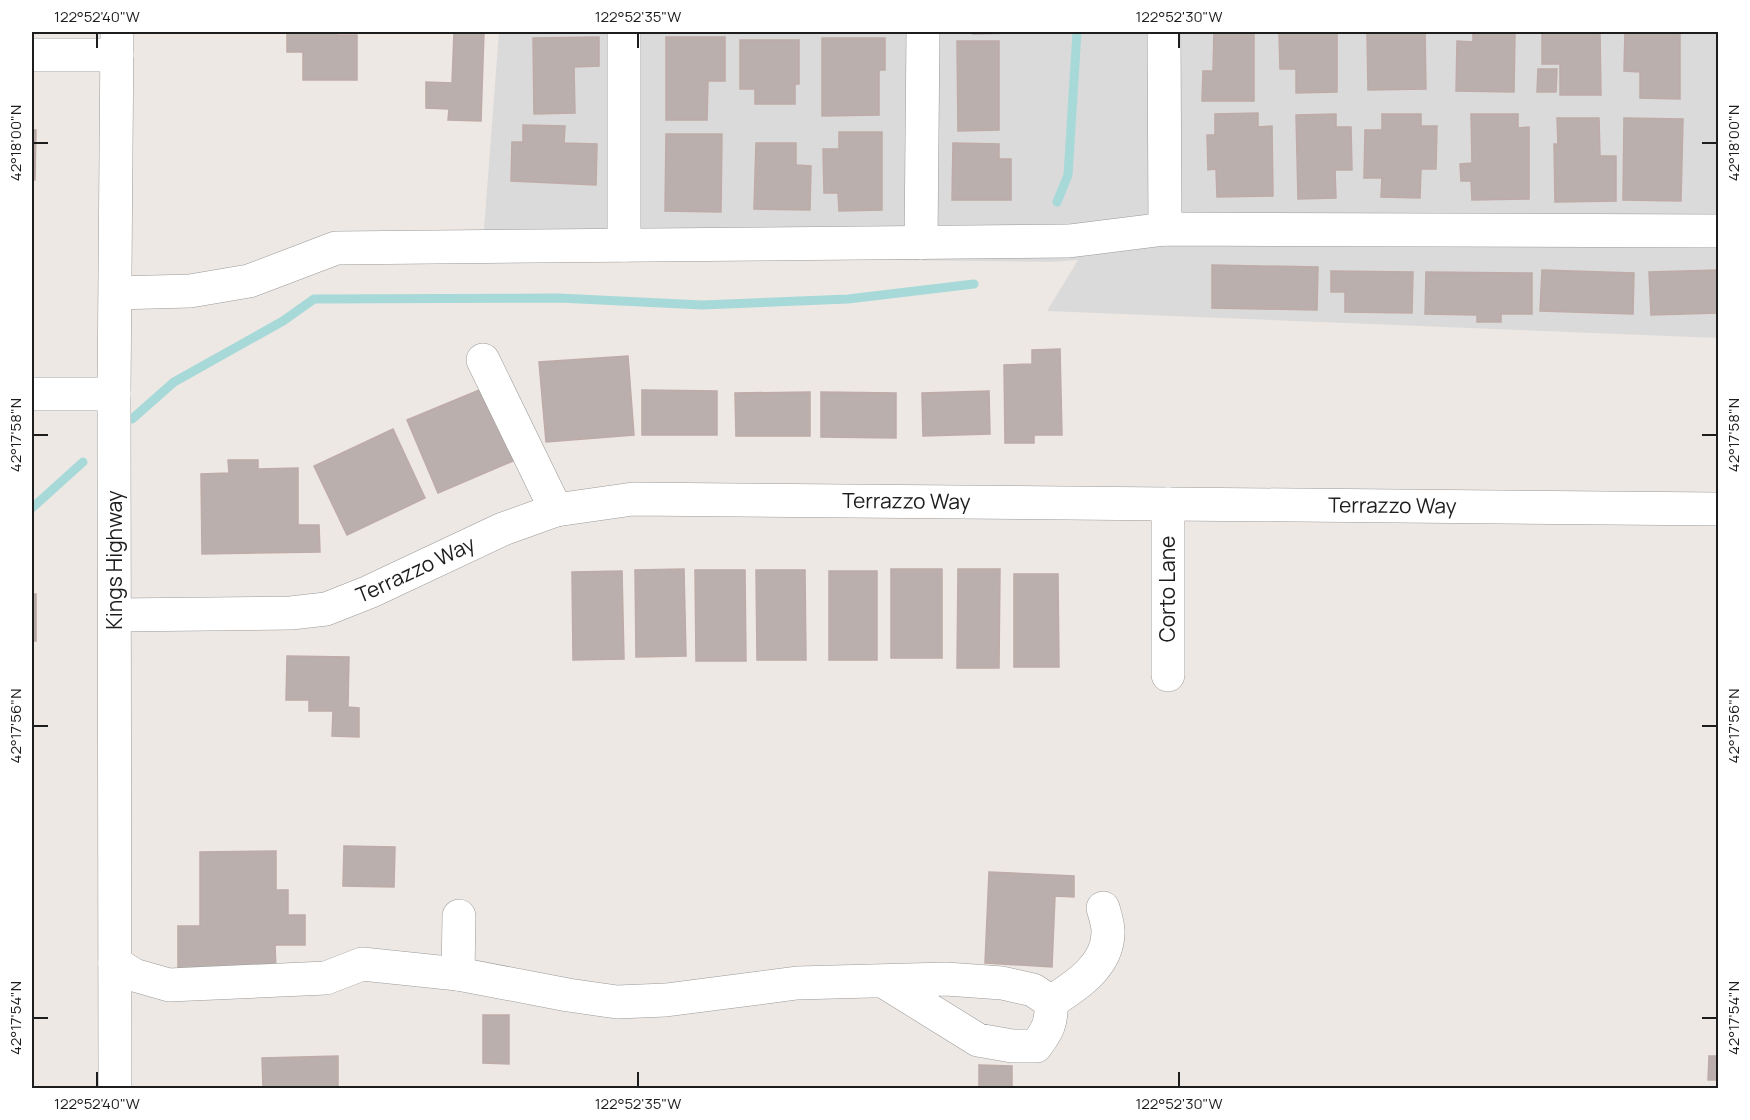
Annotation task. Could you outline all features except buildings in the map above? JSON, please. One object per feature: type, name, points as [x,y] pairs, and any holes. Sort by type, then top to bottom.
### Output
[{"type":"street","points":[[624,32],[624,245]]},
{"type":"street","points":[[921,243],[923,32]]},
{"type":"street","points":[[1164,32],[1165,229]]},
{"type":"street","points":[[32,55],[117,44]]},
{"type":"street","name":"Kings Highway","points":[[115,1089],[114,394],[117,44]]},
{"type":"street","points":[[116,293],[190,291],[249,281],[336,248],[1069,241],[1165,229],[1719,231]]},
{"type":"street","points":[[483,360],[556,510]]},
{"type":"street","points":[[32,394],[114,394]]},
{"type":"street","name":"Terrazzo Way","points":[[116,615],[291,613],[326,609],[369,592],[503,529],[556,510],[633,500],[1719,509]]},
{"type":"street","name":"Corto Lane","points":[[1168,504],[1168,675]]},
{"type":"street","points":[[1052,1002],[1075,987],[1094,970],[1104,950],[1108,932],[1103,908]]},
{"type":"street","points":[[458,974],[459,916]]},
{"type":"street","points":[[115,963],[134,975],[169,986],[326,978],[362,964],[458,974],[617,1002],[666,1000],[797,983],[946,979],[1002,983],[1033,990],[1052,1002]]},
{"type":"street","points":[[883,981],[978,1040],[1012,1046],[1036,1046],[1046,1032],[1052,1017],[1052,1002]]},
{"type":"shaded area","points":[[499,32],[1718,32],[1718,338],[1047,311],[1078,260],[1052,262],[482,255]]},
{"type":"waterway","points":[[1057,202],[1068,175],[1077,32]]},
{"type":"waterway","points":[[132,419],[174,382],[283,321],[314,299],[559,298],[702,305],[848,299],[974,284]]},
{"type":"waterway","points":[[32,508],[83,462]]}]
